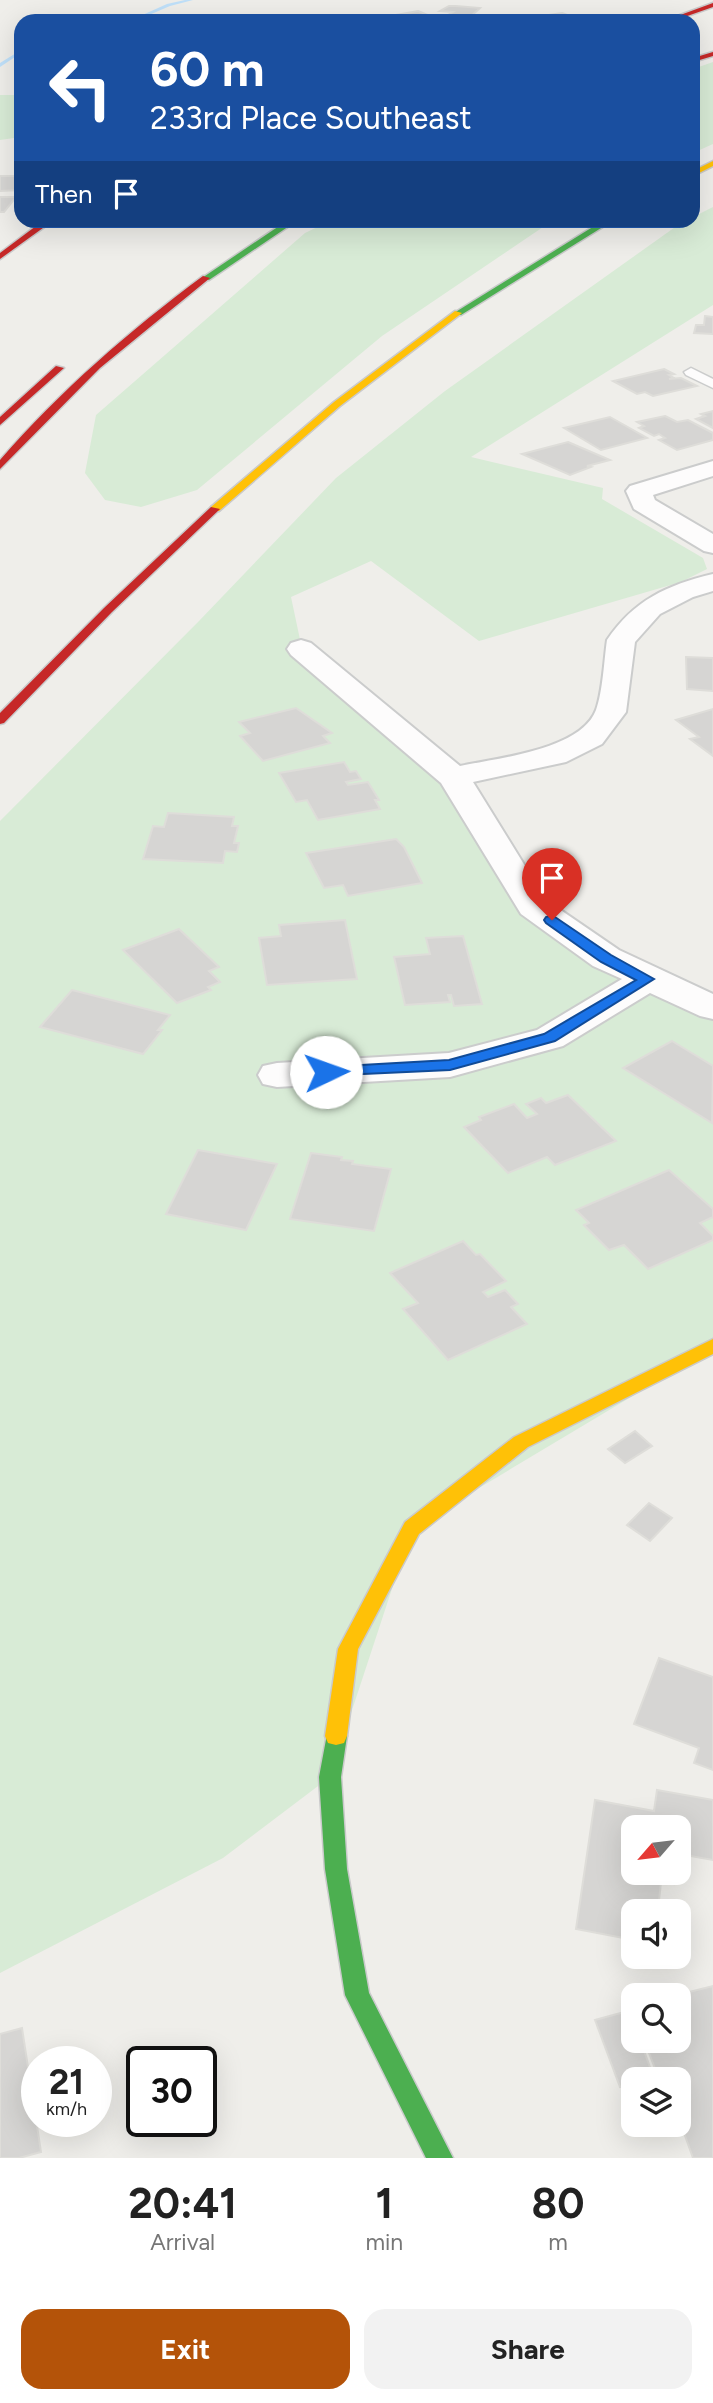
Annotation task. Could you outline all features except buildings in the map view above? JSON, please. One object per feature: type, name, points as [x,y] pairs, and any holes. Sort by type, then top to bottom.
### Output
[{"type":"main road","points":[[687,14],[713,5]]},
{"type":"main road","points":[[2,254],[39,228]]},
{"type":"main road","points":[[237,238],[253,228]]},
{"type":"main road","points":[[0,466],[54,405],[160,313],[245,250],[281,228]]},
{"type":"main road","points":[[539,264],[549,245],[577,228]]},
{"type":"main road","points":[[0,720],[83,632],[208,514],[305,429],[463,309],[597,228]]},
{"type":"main road","points":[[0,422],[70,358]]},
{"type":"main road","points":[[440,2158],[357,1995],[336,1869],[330,1777],[348,1649],[412,1528],[522,1442],[713,1346]]},
{"type":"street","points":[[713,468],[639,491],[643,504],[713,545]]},
{"type":"street","points":[[454,777],[555,755],[591,737],[611,712],[621,640],[650,608],[683,591],[713,582]]},
{"type":"street","points":[[302,649],[454,777],[533,907],[606,958],[713,1008]]},
{"type":"street","points":[[277,1075],[450,1065],[550,1038],[647,979]]},
{"type":"lane","points":[[691,372],[713,384]]},
{"type":"green space","points":[[713,62],[713,144],[700,150],[700,67]]},
{"type":"green space","points":[[0,95],[14,95],[14,138],[0,140]]},
{"type":"green space","points":[[713,207],[713,305],[471,457],[603,488],[602,499],[703,558],[707,569],[681,582],[479,641],[371,561],[291,597],[302,649],[454,777],[534,907],[713,1008],[713,1348],[412,1528],[330,1777],[223,1858],[0,1973],[0,821],[199,621],[336,478],[445,391],[674,228],[700,228],[700,214]]},
{"type":"green space","points":[[315,228],[542,228],[382,336],[197,490],[141,507],[105,500],[85,473],[96,415],[305,233]]},
{"type":"waterway","points":[[148,14],[191,0]]},
{"type":"waterway","points":[[0,65],[14,56]]},
{"type":"traffic: fast","points":[[206,278],[282,228]]},
{"type":"traffic: fast","points":[[458,313],[597,228]]},
{"type":"traffic: fast","points":[[336,1736],[330,1777],[336,1869],[357,1995],[440,2158]]},
{"type":"traffic: slow","points":[[700,170],[713,163]]},
{"type":"traffic: slow","points":[[215,509],[337,404],[458,313]]},
{"type":"traffic: slow","points":[[336,1736],[348,1649],[412,1528],[521,1442],[713,1346]]},
{"type":"traffic: jam","points":[[687,14],[713,5]]},
{"type":"traffic: jam","points":[[700,58],[713,54]]},
{"type":"traffic: jam","points":[[0,257],[39,228]]},
{"type":"traffic: jam","points":[[0,466],[71,389],[150,320],[206,278]]},
{"type":"traffic: jam","points":[[0,422],[59,368]]},
{"type":"traffic: jam","points":[[0,720],[108,610],[215,509]]},
{"type":"route","points":[[326,1072],[450,1065],[550,1038],[647,979],[606,958],[552,920]]}]
